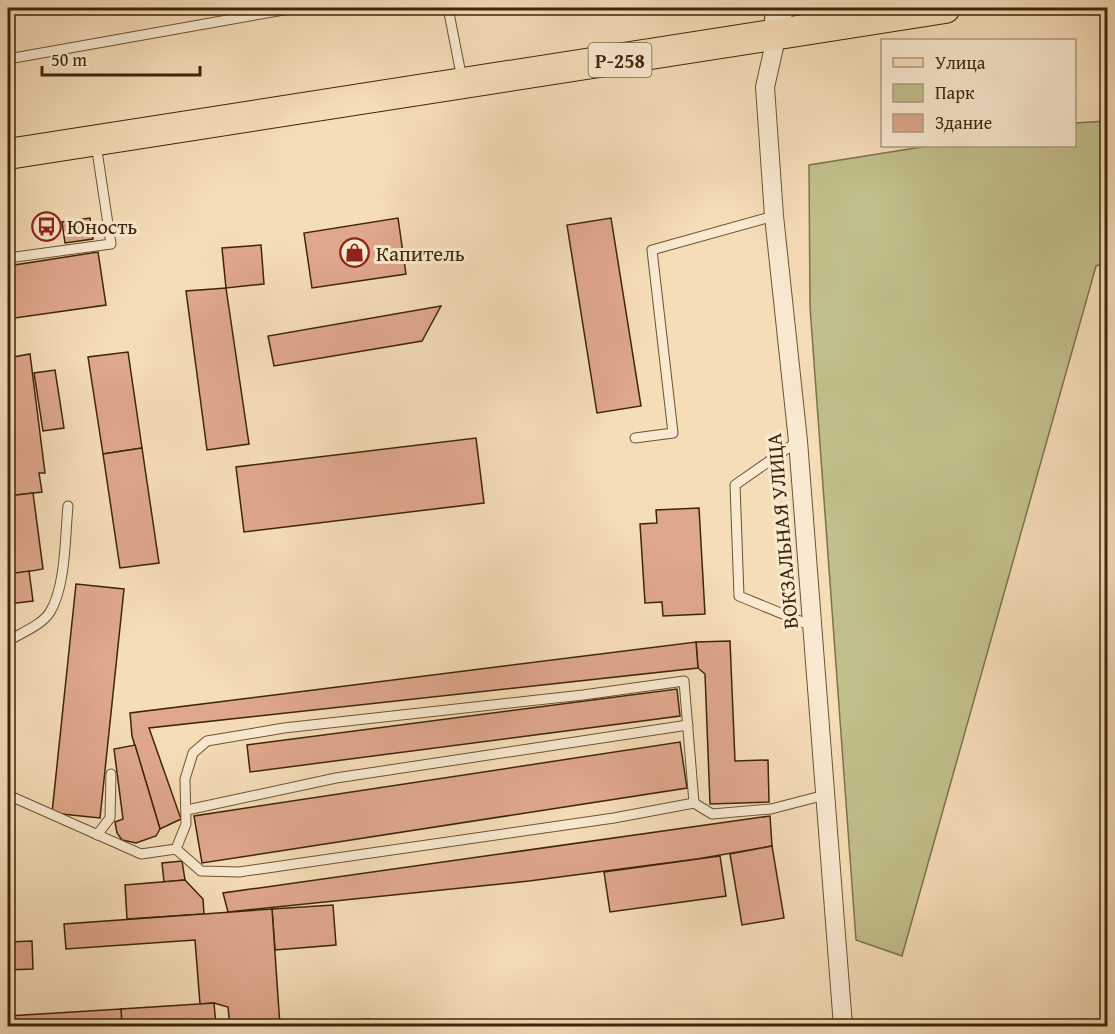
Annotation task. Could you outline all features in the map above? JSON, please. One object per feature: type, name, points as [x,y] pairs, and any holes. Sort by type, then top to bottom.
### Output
[{"type":"main road","name":"Р-258","points":[[8,154],[462,83],[778,21],[945,8]]},
{"type":"street","name":"ВОКЗАЛЬНАЯ УЛИЦА","points":[[778,21],[765,87],[774,216],[798,441],[843,1026]]},
{"type":"lane","points":[[236,8],[238,18]]},
{"type":"lane","points":[[8,59],[295,8]]},
{"type":"lane","points":[[448,8],[462,83]]},
{"type":"lane","points":[[8,258],[111,244],[96,141]]},
{"type":"lane","points":[[635,438],[673,433],[652,250],[774,216]]},
{"type":"lane","points":[[798,441],[735,485],[739,596],[812,626]]},
{"type":"lane","points":[[8,641],[43,620],[50,612],[62,571],[68,506]]},
{"type":"lane","points":[[176,849],[186,824],[185,779],[193,753],[207,741],[684,681],[694,803]]},
{"type":"lane","points":[[187,810],[336,778],[687,725]]},
{"type":"lane","points":[[97,835],[110,818],[111,774]]},
{"type":"lane","points":[[8,795],[141,854],[176,849],[201,871],[239,872],[614,818],[694,803],[712,814],[771,809],[825,795]]},
{"type":"green space","points":[[1107,121],[1107,262],[1096,266],[902,956],[856,940],[810,307],[809,165],[922,147],[1076,147],[1076,123]]},
{"type":"building","points":[[90,218],[93,239],[65,243],[62,222]]},
{"type":"building","name":"Капитель","points":[[398,218],[406,274],[312,288],[304,233]]},
{"type":"building","points":[[611,218],[641,406],[597,413],[567,225]]},
{"type":"building","points":[[261,245],[264,284],[226,288],[222,248]]},
{"type":"building","points":[[98,252],[106,305],[8,319],[8,266]]},
{"type":"building","points":[[226,288],[249,444],[207,450],[186,291]]},
{"type":"building","points":[[441,306],[422,341],[274,366],[268,336]]},
{"type":"building","points":[[128,352],[142,448],[103,454],[88,357]]},
{"type":"building","points":[[30,354],[45,473],[39,473],[42,492],[8,496],[8,358]]},
{"type":"building","points":[[55,370],[64,428],[43,431],[34,373]]},
{"type":"building","points":[[476,438],[484,503],[244,532],[236,467]]},
{"type":"building","points":[[142,448],[159,563],[120,568],[103,454]]},
{"type":"building","points":[[33,493],[43,569],[14,574],[8,526],[8,496]]},
{"type":"building","points":[[699,508],[705,614],[663,616],[662,602],[645,603],[640,524],[657,523],[656,510]]},
{"type":"building","points":[[29,571],[33,601],[8,604],[8,574]]},
{"type":"building","points":[[76,584],[124,589],[100,818],[52,813]]},
{"type":"building","points":[[730,641],[735,761],[768,760],[769,802],[710,804],[705,674],[698,668],[696,642]]},
{"type":"building","points":[[696,642],[698,668],[149,728],[181,819],[160,829],[132,736],[130,713]]},
{"type":"building","points":[[677,689],[680,716],[250,772],[247,745]]},
{"type":"building","points":[[680,742],[687,788],[202,863],[194,816]]},
{"type":"building","points":[[135,745],[160,829],[156,836],[136,843],[122,840],[117,833],[115,822],[123,819],[114,749]]},
{"type":"building","points":[[770,816],[772,846],[697,859],[529,881],[228,912],[223,893]]},
{"type":"building","points":[[772,846],[784,918],[742,925],[730,854]]},
{"type":"building","points":[[720,856],[726,896],[610,912],[604,872]]},
{"type":"building","points":[[182,861],[185,880],[164,882],[162,863]]},
{"type":"building","points":[[185,880],[203,899],[204,914],[127,919],[125,885]]},
{"type":"building","points":[[333,905],[336,945],[275,950],[272,909]]},
{"type":"building","points":[[272,909],[280,1026],[230,1026],[228,1007],[214,1003],[200,1004],[195,940],[66,949],[64,924]]},
{"type":"building","points":[[32,941],[33,969],[8,970],[8,942]]},
{"type":"building","points":[[214,1003],[216,1026],[122,1026],[121,1009]]},
{"type":"building","points":[[121,1009],[122,1026],[8,1026],[8,1016]]},
{"type":"building","points":[[369,1019],[369,1026],[280,1026]]},
{"type":"place","name":"Юность","points":[[46,226]]},
{"type":"place","name":"Капитель","points":[[355,253]]}]
